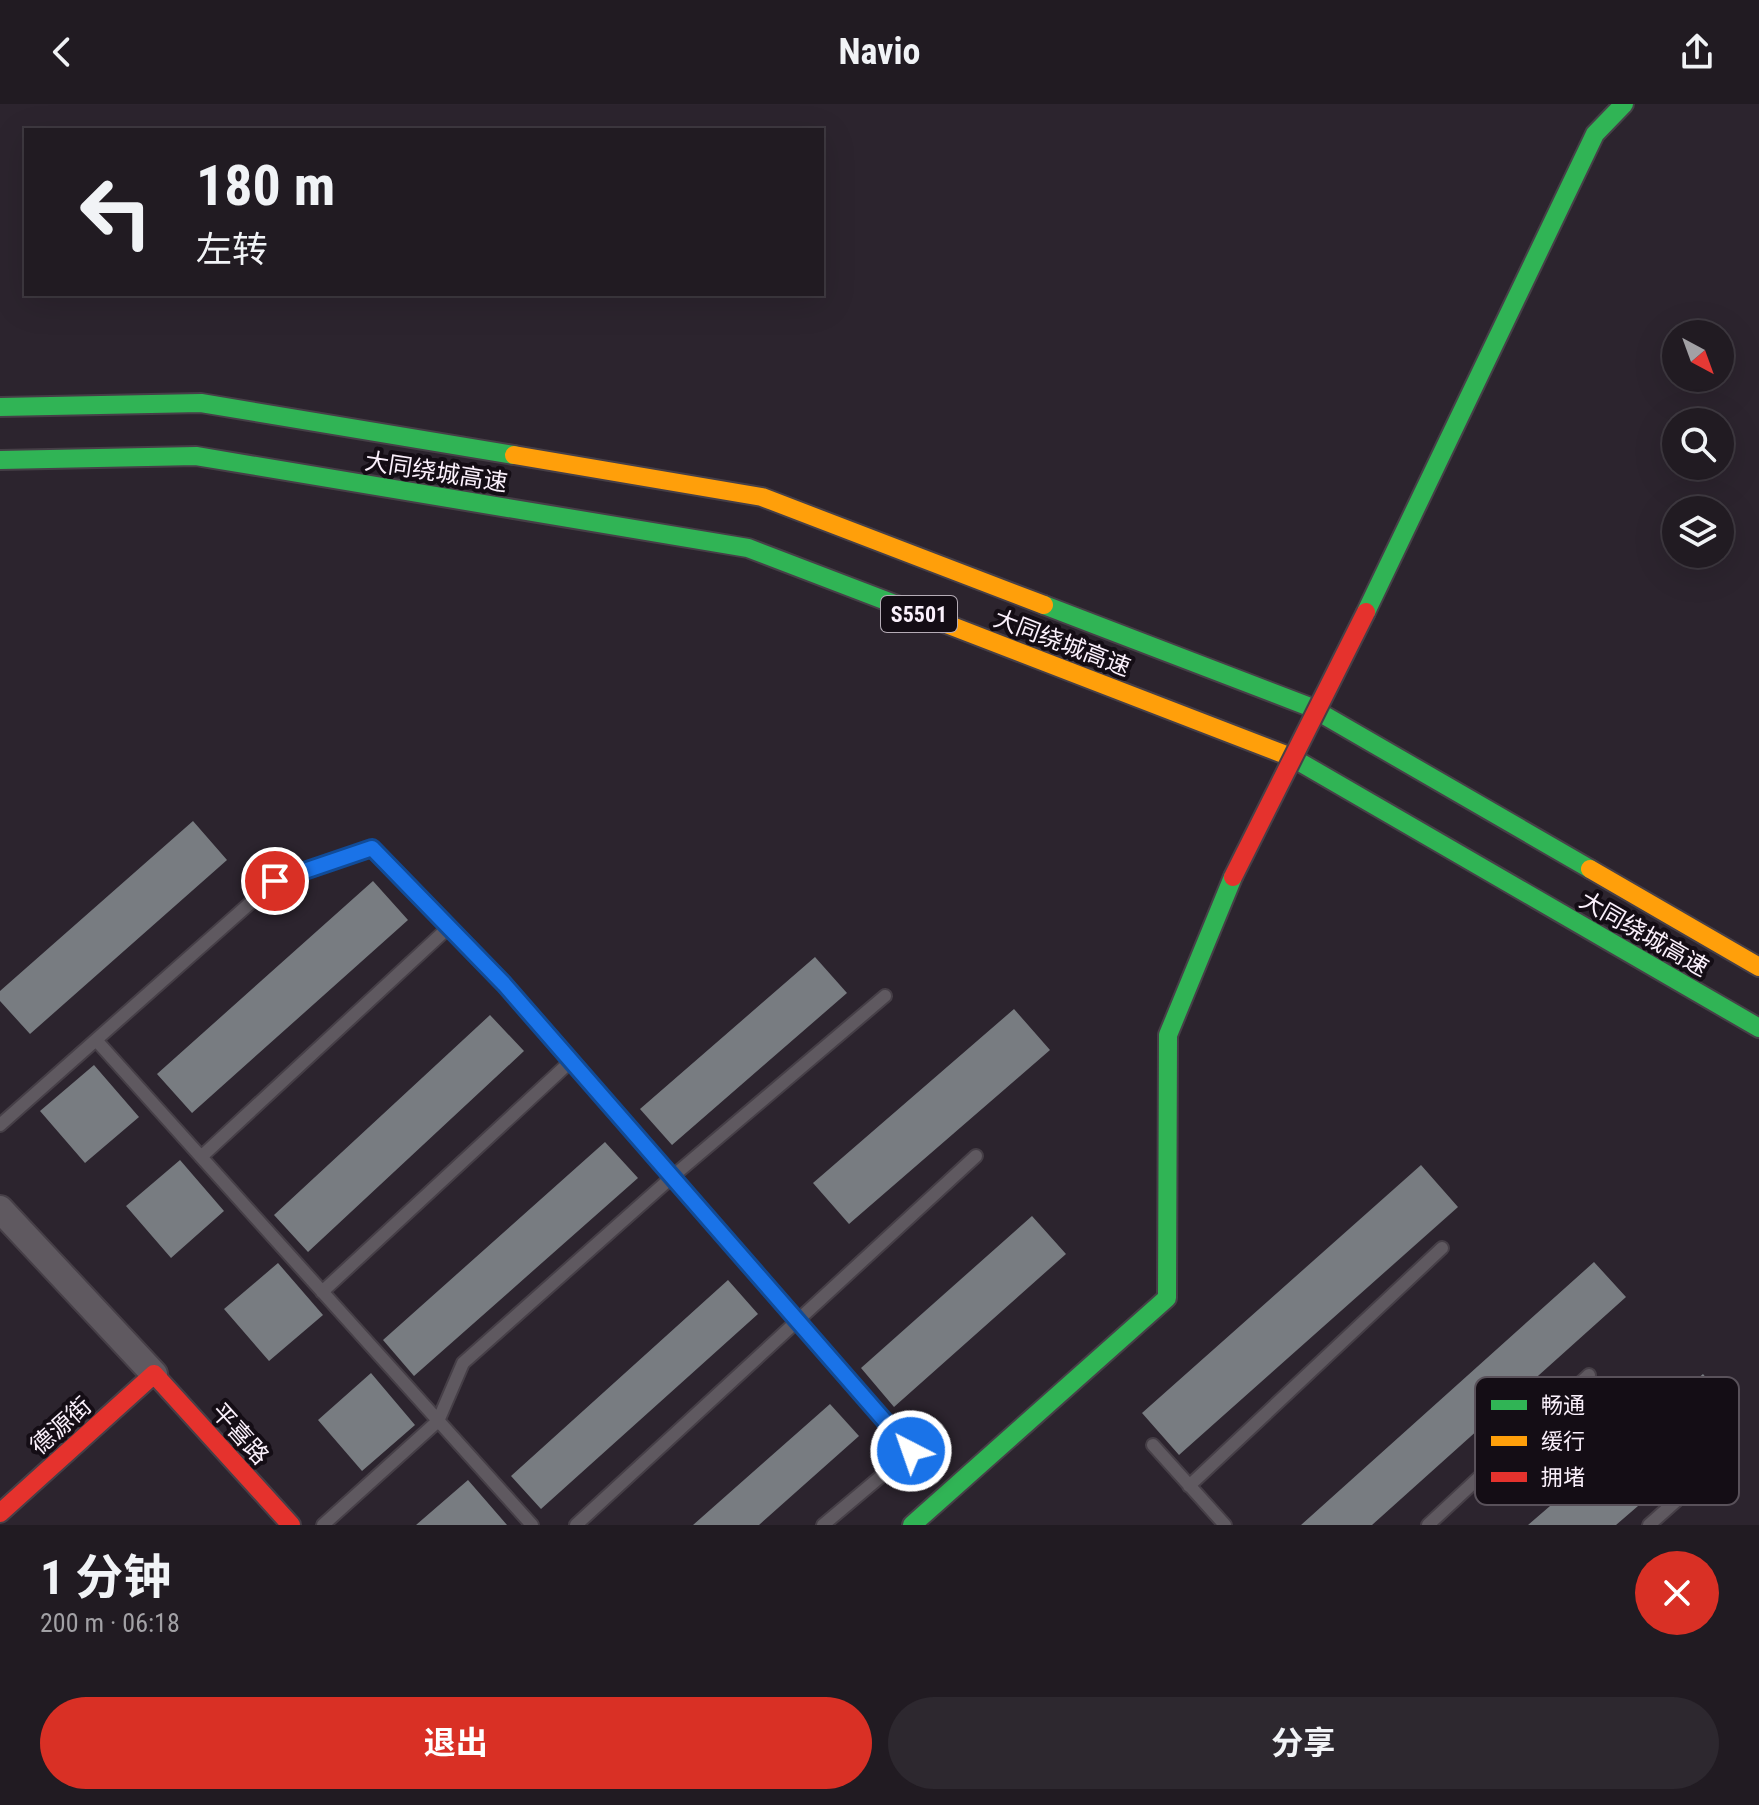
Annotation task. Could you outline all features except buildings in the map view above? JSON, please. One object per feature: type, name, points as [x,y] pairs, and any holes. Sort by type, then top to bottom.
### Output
[{"type":"main road","points":[[912,1525],[1167,1298],[1168,1035],[1233,877],[1366,612],[1595,134],[1624,104]]},
{"type":"main road","name":"大同绕城高速","points":[[0,407],[201,403],[762,497],[1310,707],[1759,967]]},
{"type":"main road","name":"大同绕城高速","points":[[0,460],[196,456],[748,548],[1287,755],[1759,1028]]},
{"type":"main road","name":"德源街","points":[[0,1513],[154,1374]]},
{"type":"main road","name":"平喜路","points":[[154,1374],[291,1525]]},
{"type":"street","points":[[0,1209],[154,1374]]},
{"type":"lane","points":[[0,1125],[275,881],[372,848],[571,1061],[911,1451],[823,1525]]},
{"type":"lane","points":[[201,1157],[449,927]]},
{"type":"lane","points":[[323,1525],[438,1421],[463,1363],[672,1177],[885,996]]},
{"type":"lane","points":[[96,1040],[532,1525]]},
{"type":"lane","points":[[322,1292],[571,1061]]},
{"type":"lane","points":[[576,1525],[976,1156]]},
{"type":"lane","points":[[1189,1486],[1442,1248]]},
{"type":"lane","points":[[1153,1445],[1225,1525]]},
{"type":"lane","points":[[1428,1525],[1475,1481]]},
{"type":"lane","points":[[1649,1525],[1672,1505]]},
{"type":"traffic: fast","points":[[1366,612],[1595,134],[1624,104]]},
{"type":"traffic: fast","points":[[0,407],[201,403],[514,455]]},
{"type":"traffic: fast","points":[[0,460],[196,456],[748,548],[931,618]]},
{"type":"traffic: fast","points":[[1044,605],[1310,707],[1590,869]]},
{"type":"traffic: fast","points":[[1291,757],[1759,1028]]},
{"type":"traffic: fast","points":[[912,1525],[1167,1298],[1168,1035],[1233,877]]},
{"type":"traffic: slow","points":[[514,455],[762,497],[1044,605]]},
{"type":"traffic: slow","points":[[931,618],[1291,757]]},
{"type":"traffic: slow","points":[[1590,869],[1759,967]]},
{"type":"traffic: jam","points":[[1233,877],[1366,612]]},
{"type":"traffic: jam","points":[[0,1513],[154,1374],[291,1525]]},
{"type":"route","points":[[275,881],[372,848],[504,984],[911,1451]]}]
